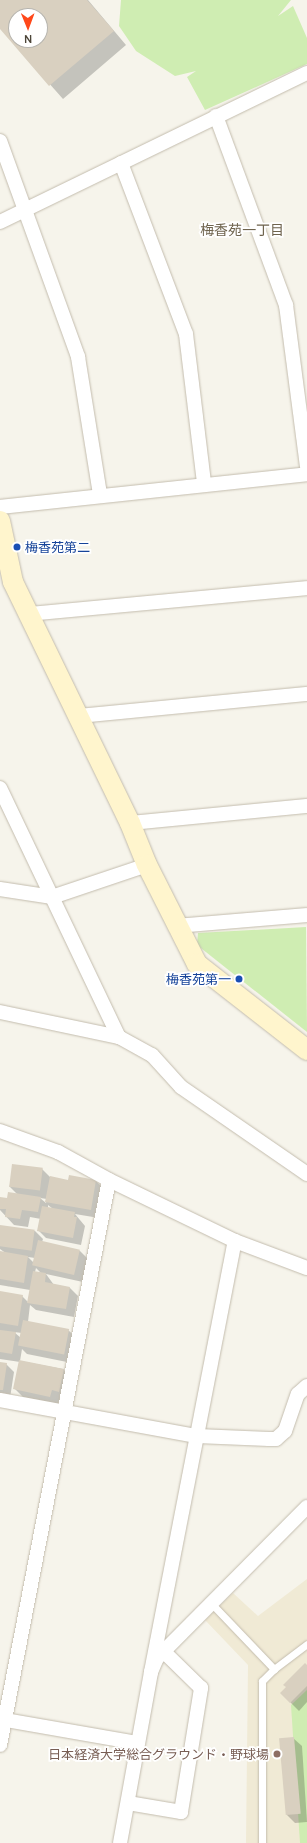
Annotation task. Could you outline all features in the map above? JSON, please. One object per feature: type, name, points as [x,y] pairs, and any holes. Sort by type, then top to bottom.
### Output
[{"type":"street","points":[[0,222],[307,73]]},
{"type":"street","points":[[216,116],[286,305],[307,467]]},
{"type":"street","points":[[0,141],[27,210],[78,357],[100,495]]},
{"type":"street","points":[[121,163],[186,334],[204,483]]},
{"type":"street","points":[[0,507],[204,483],[307,474]]},
{"type":"street","points":[[0,521],[8,569],[130,823],[147,865],[197,964],[307,1050]]},
{"type":"street","points":[[29,614],[307,588]]},
{"type":"street","points":[[78,716],[307,694]]},
{"type":"street","points":[[0,788],[119,1038]]},
{"type":"street","points":[[130,823],[307,806]]},
{"type":"street","points":[[0,889],[52,897],[147,865]]},
{"type":"street","points":[[177,926],[307,915]]},
{"type":"street","points":[[0,1012],[119,1038],[152,1055],[181,1087],[307,1174]]},
{"type":"street","points":[[0,1131],[58,1152],[109,1180],[235,1241],[307,1268]]},
{"type":"street","points":[[0,1745],[2,1720],[109,1180]]},
{"type":"street","points":[[120,1843],[137,1743],[235,1241]]},
{"type":"street","points":[[0,1400],[63,1410],[197,1436],[276,1439],[285,1431],[298,1394],[307,1386]]},
{"type":"street","points":[[151,1672],[162,1650],[307,1507]]},
{"type":"street","points":[[128,1803],[181,1812],[202,1688],[162,1650]]},
{"type":"street","points":[[2,1720],[137,1743]]},
{"type":"lane","points":[[210,1602],[274,1669]]},
{"type":"lane","points":[[262,1843],[262,1681],[274,1669],[307,1644]]},
{"type":"shaded area","name":"日本経済大学総合グラウンド・野球場","points":[[307,1579],[307,1843],[246,1843],[248,1665],[205,1620],[233,1593],[258,1616]]},
{"type":"green space","points":[[121,0],[291,0],[278,16],[293,6],[307,38],[307,64],[205,110],[187,77],[196,71],[175,76],[136,51],[119,26]]},
{"type":"green space","points":[[306,927],[307,1032],[197,945],[198,933]]},
{"type":"green space","points":[[307,1690],[307,1843],[300,1843],[291,1705]]},
{"type":"building","points":[[0,0],[87,0],[114,31],[49,86],[16,48],[48,48],[48,8],[8,8],[8,38],[0,29]]},
{"type":"building","points":[[12,1164],[43,1168],[40,1191],[9,1187]]},
{"type":"building","points":[[69,1175],[96,1180],[91,1210],[45,1202],[50,1176],[68,1180]]},
{"type":"building","points":[[8,1192],[41,1197],[38,1212],[22,1210],[20,1219],[5,1217],[6,1209],[0,1209],[0,1197],[7,1198]]},
{"type":"building","points":[[42,1206],[75,1212],[74,1217],[77,1217],[73,1238],[37,1231]]},
{"type":"building","points":[[0,1225],[35,1230],[32,1251],[0,1246]]},
{"type":"building","points":[[38,1240],[80,1250],[74,1275],[32,1265]]},
{"type":"building","points":[[0,1251],[28,1256],[24,1283],[0,1279]]},
{"type":"building","points":[[33,1271],[46,1273],[45,1282],[70,1287],[66,1309],[27,1303]]},
{"type":"building","points":[[0,1291],[23,1295],[18,1326],[0,1323]]},
{"type":"building","points":[[23,1320],[69,1329],[64,1354],[18,1346]]},
{"type":"building","points":[[0,1330],[16,1332],[12,1354],[0,1352]]},
{"type":"building","points":[[19,1360],[64,1369],[59,1392],[52,1390],[50,1397],[13,1389]]},
{"type":"building","points":[[0,1362],[7,1363],[3,1390],[0,1390]]},
{"type":"building","points":[[305,1663],[307,1665],[307,1686],[290,1703],[280,1693],[286,1687],[283,1685]]},
{"type":"building","points":[[294,1737],[301,1814],[286,1815],[279,1738]]},
{"type":"place","name":"梅香苑第二","points":[[17,547]]},
{"type":"place","name":"梅香苑第一","points":[[239,979]]},
{"type":"place","name":"日本経済大学総合グラウンド・野球場","points":[[277,1754]]},
{"type":"district","name":"梅香苑一丁目","points":[[242,230]]}]
